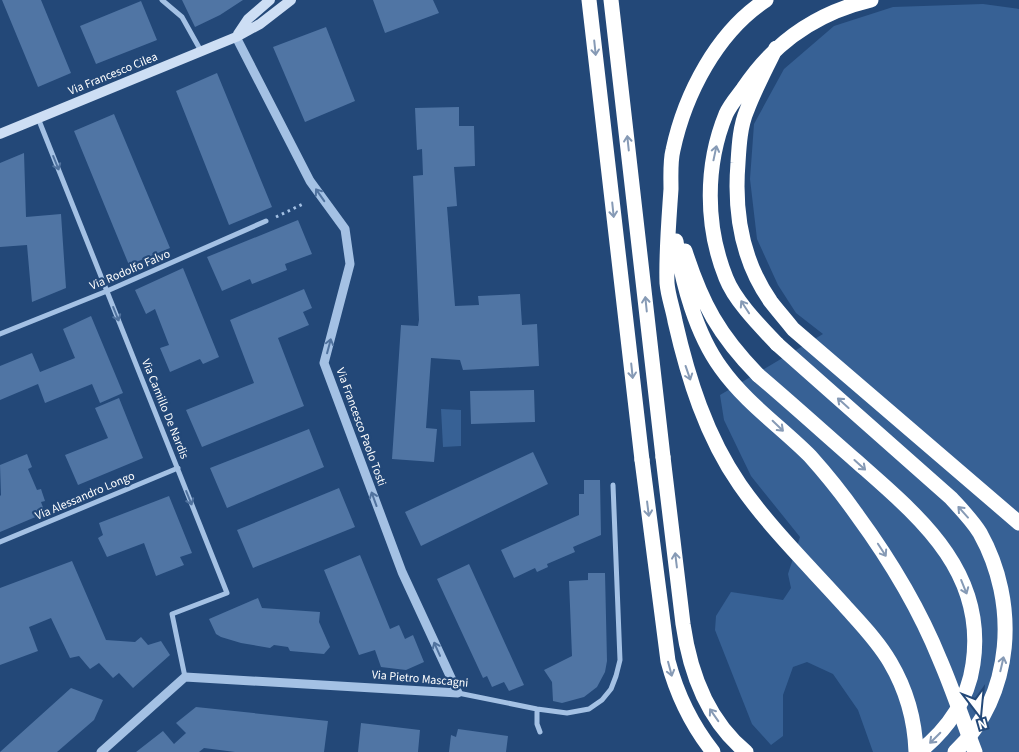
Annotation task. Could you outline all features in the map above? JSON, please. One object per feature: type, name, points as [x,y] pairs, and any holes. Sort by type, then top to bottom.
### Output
[{"type":"highway","points":[[590,0],[642,460],[668,660],[673,682],[686,712],[713,752]]},
{"type":"highway","points":[[611,0],[686,644],[694,674],[706,704],[728,734],[746,752]]},
{"type":"highway","points":[[766,0],[728,35],[714,54],[681,117],[672,153],[667,285],[686,365],[707,423],[727,464],[740,484],[774,526],[861,624],[890,661],[907,699],[918,752]]},
{"type":"highway","points":[[870,0],[847,6],[801,30],[776,48],[755,70],[727,112],[714,157],[710,199],[715,239],[726,279],[750,316],[777,344],[951,498],[979,532],[989,551],[1003,594],[1006,617],[1004,653],[996,687],[988,705],[969,736],[955,752]]},
{"type":"highway","points":[[776,48],[746,111],[738,155],[737,204],[740,228],[752,265],[771,301],[793,329],[1019,523]]},
{"type":"highway","points":[[670,205],[692,272],[708,311],[727,340],[758,374],[913,512],[938,539],[948,554],[965,588],[972,610],[974,629],[975,645],[972,674],[966,692],[950,720],[940,734],[918,752]]},
{"type":"highway","points":[[670,205],[681,274],[690,302],[715,359],[731,381],[810,457],[882,550],[906,590],[940,658],[975,752]]},
{"type":"main road","points":[[236,37],[248,20],[270,0]]},
{"type":"main road","name":"Via Francesco Cilea","points":[[0,134],[236,37],[260,24],[291,0]]},
{"type":"street","points":[[162,0],[182,17],[201,51]]},
{"type":"street","name":"Via Francesco Paolo Tosti","points":[[236,37],[310,181],[345,229],[350,264],[324,363],[402,572],[458,693]]},
{"type":"street","name":"Via Camillo De Nardis","points":[[38,118],[227,593],[172,614],[184,677]]},
{"type":"street","name":"Via Rodolfo Falvo","points":[[0,334],[107,291],[266,221]]},
{"type":"street","name":"Via Alessandro Longo","points":[[0,542],[178,468]]},
{"type":"street","name":"Via Pietro Mascagni","points":[[184,677],[458,693],[567,713],[589,709],[602,700],[610,689],[620,660],[614,485]]},
{"type":"street","points":[[101,752],[184,677]]},
{"type":"street","points":[[537,709],[537,724],[540,732]]},
{"type":"path","points":[[266,221],[305,203]]},
{"type":"shaded area","points":[[983,4],[1019,9],[1019,752],[873,752],[858,710],[833,674],[807,662],[793,667],[783,695],[783,736],[771,745],[752,724],[715,630],[716,616],[731,592],[783,600],[791,588],[788,574],[800,537],[751,476],[724,420],[720,395],[823,334],[796,313],[778,285],[757,239],[750,179],[754,124],[784,69],[834,26],[893,7]]},
{"type":"shaded area","points":[[441,409],[461,410],[461,446],[443,447]]},
{"type":"building","points":[[2,0],[41,0],[71,73],[38,87]]},
{"type":"building","points":[[182,0],[243,0],[220,15],[195,27]]},
{"type":"building","points":[[373,0],[433,0],[439,13],[385,33]]},
{"type":"building","points":[[141,1],[157,40],[96,64],[80,26]]},
{"type":"building","points":[[326,27],[355,101],[305,122],[273,47]]},
{"type":"building","points":[[217,73],[272,207],[229,225],[176,91]]},
{"type":"building","points":[[459,107],[459,126],[474,126],[475,166],[454,167],[457,206],[447,207],[455,306],[479,305],[478,296],[520,294],[522,325],[537,324],[539,366],[463,370],[460,360],[431,358],[426,428],[437,429],[434,462],[392,459],[401,325],[418,326],[419,320],[413,176],[423,175],[422,149],[417,150],[415,108]]},
{"type":"building","points":[[114,114],[170,248],[129,265],[74,131]]},
{"type":"building","points":[[24,153],[26,217],[61,214],[66,288],[32,302],[27,245],[0,247],[0,163]]},
{"type":"building","points":[[298,220],[312,254],[285,264],[287,270],[252,284],[250,279],[222,291],[207,257]]},
{"type":"building","points":[[183,268],[219,357],[203,364],[200,359],[170,372],[160,348],[169,345],[155,309],[146,314],[135,290]]},
{"type":"building","points":[[304,289],[312,308],[303,312],[309,325],[278,338],[304,406],[202,447],[186,410],[254,383],[230,320]]},
{"type":"building","points":[[91,316],[123,393],[100,403],[92,384],[45,403],[38,384],[0,400],[0,366],[32,353],[40,372],[75,358],[63,329]]},
{"type":"building","points":[[534,390],[535,422],[471,424],[470,391]]},
{"type":"building","points":[[119,398],[143,458],[78,485],[65,455],[108,438],[95,408]]},
{"type":"building","points":[[309,429],[324,467],[227,508],[210,468]]},
{"type":"building","points":[[533,452],[548,484],[421,546],[405,512]]},
{"type":"building","points":[[27,454],[32,467],[28,469],[37,490],[41,489],[45,501],[41,502],[45,513],[0,532],[0,465]]},
{"type":"building","points":[[584,480],[600,480],[601,535],[573,547],[575,552],[547,564],[548,567],[537,572],[535,568],[514,578],[501,550],[579,515],[579,494],[584,494]]},
{"type":"building","points":[[339,488],[355,527],[253,568],[237,530]]},
{"type":"building","points":[[169,496],[192,553],[180,557],[184,565],[156,576],[144,543],[107,557],[98,538],[103,535],[99,523]]},
{"type":"building","points":[[360,555],[390,629],[399,625],[405,639],[413,635],[424,662],[406,670],[381,667],[375,650],[359,655],[324,570]]},
{"type":"building","points":[[72,561],[106,640],[135,642],[141,637],[148,645],[161,641],[170,655],[133,688],[119,673],[113,678],[99,663],[90,669],[79,656],[70,658],[51,618],[29,627],[38,651],[0,665],[0,588]]},
{"type":"building","points":[[469,564],[524,685],[509,691],[504,682],[492,687],[487,676],[483,678],[437,579]]},
{"type":"building","points":[[588,573],[605,573],[607,661],[605,672],[597,687],[584,697],[562,703],[553,701],[552,682],[544,670],[572,656],[569,581],[588,580]]},
{"type":"building","points":[[258,598],[262,608],[320,612],[319,622],[330,647],[324,654],[290,651],[288,647],[274,645],[270,648],[241,643],[216,634],[209,619]]},
{"type":"building","points":[[71,688],[103,700],[94,720],[57,752],[0,752]]},
{"type":"building","points":[[196,707],[328,721],[324,752],[235,752],[204,748],[199,752],[136,752],[163,731],[174,744],[186,733],[176,723]]},
{"type":"building","points":[[361,723],[420,730],[418,752],[358,752]]},
{"type":"building","points":[[458,729],[508,736],[506,752],[449,752],[451,735],[456,737]]}]
